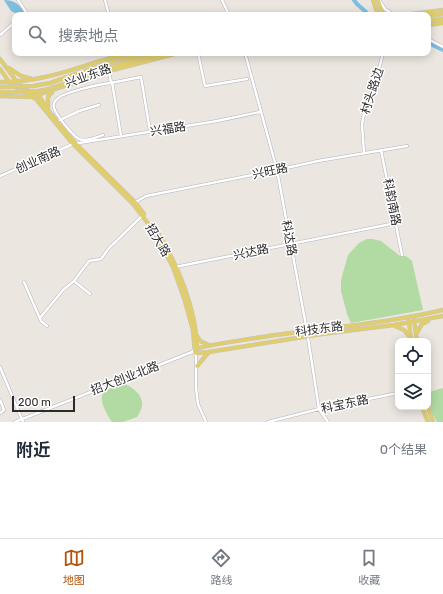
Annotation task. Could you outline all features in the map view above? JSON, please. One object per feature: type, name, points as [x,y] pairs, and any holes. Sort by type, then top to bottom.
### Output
[{"type":"main road","points":[[373,0],[377,12]]},
{"type":"main road","points":[[379,0],[382,12]]},
{"type":"main road","points":[[428,12],[443,10]]},
{"type":"main road","points":[[431,16],[443,14]]},
{"type":"main road","points":[[431,21],[443,19]]},
{"type":"main road","points":[[431,25],[443,23]]},
{"type":"main road","points":[[0,82],[34,80],[71,71],[112,56]]},
{"type":"main road","points":[[0,87],[33,86],[50,83],[138,56]]},
{"type":"main road","name":"兴业东路","points":[[0,92],[43,90],[60,86],[115,64],[157,56]]},
{"type":"main road","points":[[0,96],[31,97],[109,72],[167,56]]},
{"type":"main road","points":[[1,61],[21,76],[34,80]]},
{"type":"main road","points":[[1,61],[17,82],[25,89],[38,95]]},
{"type":"main road","name":"招大路","points":[[0,69],[10,82],[20,90],[36,99],[58,121],[74,144],[134,203],[156,230],[175,267],[190,308],[197,335],[196,352]]},
{"type":"main road","points":[[50,113],[48,108],[48,97],[55,90]]},
{"type":"main road","name":"招大路","points":[[38,95],[50,113],[58,121]]},
{"type":"main road","name":"招大路","points":[[134,203],[153,230],[175,267],[193,330],[196,352]]},
{"type":"main road","name":"科技东路","points":[[196,352],[208,345],[408,318],[443,310]]},
{"type":"main road","points":[[196,352],[209,352],[308,336],[409,323],[443,316]]},
{"type":"main road","points":[[414,317],[417,338]]},
{"type":"main road","points":[[408,318],[411,338]]},
{"type":"main road","points":[[416,334],[422,324],[432,318]]},
{"type":"main road","points":[[394,325],[404,330],[410,338]]},
{"type":"main road","points":[[197,335],[200,341],[208,345]]},
{"type":"main road","points":[[197,366],[209,352]]},
{"type":"main road","points":[[423,410],[428,422]]},
{"type":"main road","points":[[429,410],[433,422]]},
{"type":"street","points":[[18,0],[26,12]]},
{"type":"street","points":[[105,0],[107,12]]},
{"type":"street","points":[[222,0],[228,12]]},
{"type":"street","points":[[379,0],[385,9],[390,12]]},
{"type":"street","points":[[0,35],[12,25]]},
{"type":"street","points":[[431,41],[443,47]]},
{"type":"street","points":[[199,56],[205,86],[247,79]]},
{"type":"street","name":"科达路","points":[[246,56],[276,170],[308,336],[319,409],[328,422]]},
{"type":"street","name":"村头路边","points":[[364,153],[362,124],[365,108],[378,73],[382,56]]},
{"type":"street","points":[[109,72],[121,136]]},
{"type":"street","points":[[103,135],[84,140],[75,136],[58,121],[54,108],[54,103],[57,98],[92,86],[141,77],[150,131]]},
{"type":"street","points":[[58,121],[78,111],[99,105]]},
{"type":"street","name":"兴福路","points":[[74,144],[217,121],[260,112]]},
{"type":"street","name":"创业南路","points":[[0,176],[74,144]]},
{"type":"street","name":"兴旺路","points":[[134,203],[146,196],[318,161],[407,146]]},
{"type":"street","name":"科韵南路","points":[[381,150],[402,255]]},
{"type":"street","points":[[40,318],[63,290],[74,281],[89,261],[101,258],[108,248],[142,215]]},
{"type":"street","name":"兴达路","points":[[175,267],[396,223]]},
{"type":"street","points":[[74,281],[90,294]]},
{"type":"street","points":[[24,282],[40,318],[46,326]]},
{"type":"street","name":"招大路","points":[[196,352],[196,388],[198,404],[206,422]]},
{"type":"street","name":"招大创业北路","points":[[15,422],[196,352]]},
{"type":"street","points":[[0,368],[23,420]]},
{"type":"street","name":"科宝东路","points":[[268,422],[319,409],[395,394]]},
{"type":"street","points":[[0,400],[4,410],[0,413]]},
{"type":"green space","points":[[367,239],[381,241],[400,256],[406,256],[412,261],[423,310],[351,323],[341,291],[341,280],[348,255],[359,243]]},
{"type":"green space","points":[[125,384],[134,390],[141,398],[141,410],[137,417],[123,422],[112,422],[102,403],[102,395],[109,389]]},
{"type":"green space","points":[[443,388],[443,422],[437,422],[431,411],[431,391]]},
{"type":"water","points":[[4,0],[16,3],[24,12],[13,12]]},
{"type":"waterway","points":[[354,0],[366,12]]},
{"type":"waterway","points":[[431,44],[443,50]]}]
